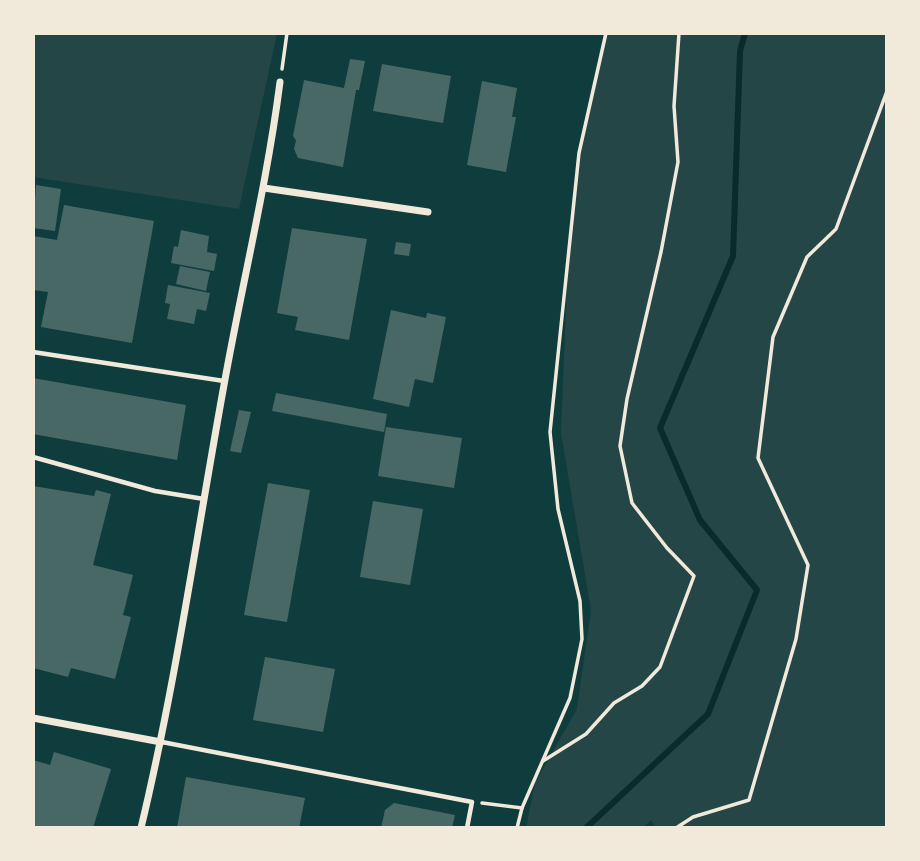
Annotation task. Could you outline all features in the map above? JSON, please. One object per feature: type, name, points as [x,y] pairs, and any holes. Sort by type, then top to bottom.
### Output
[{"type":"street","points":[[141,828],[161,741],[224,381],[264,188],[280,82]]},
{"type":"street","points":[[264,188],[428,212]]},
{"type":"street","points":[[33,718],[161,741]]},
{"type":"lane","points":[[33,352],[224,381]]},
{"type":"lane","points":[[33,457],[155,491],[204,499]]},
{"type":"lane","points":[[161,741],[472,802],[467,828]]},
{"type":"path","points":[[280,82],[288,33]]},
{"type":"path","points":[[517,828],[522,808],[570,698],[582,639],[580,600],[558,509],[550,432],[579,153],[606,33]]},
{"type":"path","points":[[543,761],[586,734],[614,703],[642,686],[660,667],[694,576],[667,548],[632,503],[620,446],[627,399],[662,251],[678,162],[674,106],[679,33]]},
{"type":"path","points":[[676,828],[692,817],[749,800],[796,639],[808,565],[758,458],[773,337],[807,257],[836,229],[887,91]]},
{"type":"path","points":[[472,802],[522,808]]},
{"type":"shaded area","points":[[33,33],[277,33],[239,209],[33,177]]},
{"type":"shaded area","points":[[605,33],[887,33],[887,828],[656,828],[651,820],[643,828],[526,828],[535,783],[577,709],[591,610],[561,433],[569,230],[591,89]]},
{"type":"building","points":[[350,59],[365,61],[359,90],[356,90],[343,167],[298,158],[293,136],[304,80],[344,88]]},
{"type":"building","points":[[382,64],[451,76],[443,123],[373,111]]},
{"type":"building","points":[[482,81],[517,88],[512,117],[516,117],[506,172],[467,165]]},
{"type":"building","points":[[36,185],[61,189],[55,231],[33,228]]},
{"type":"building","points":[[64,205],[154,221],[132,343],[41,327],[48,292],[33,290],[33,236],[57,240]]},
{"type":"building","points":[[292,228],[367,239],[349,340],[295,330],[298,317],[277,313]]},
{"type":"building","points":[[181,230],[209,236],[207,252],[217,254],[214,271],[171,263]]},
{"type":"building","points":[[396,242],[411,244],[409,256],[394,254]]},
{"type":"building","points":[[180,266],[210,272],[206,291],[176,284]]},
{"type":"building","points":[[168,285],[210,293],[206,311],[197,309],[194,324],[167,319],[170,304],[165,303]]},
{"type":"building","points":[[391,310],[426,318],[427,313],[446,317],[433,383],[415,379],[409,407],[373,399]]},
{"type":"building","points":[[33,378],[186,405],[177,460],[33,434]]},
{"type":"building","points":[[276,393],[387,414],[384,432],[272,411]]},
{"type":"building","points":[[239,410],[251,412],[241,453],[230,451]]},
{"type":"building","points":[[386,427],[462,438],[454,488],[378,476]]},
{"type":"building","points":[[268,483],[310,490],[287,622],[244,615]]},
{"type":"building","points":[[33,486],[94,496],[96,490],[111,494],[93,565],[133,575],[123,615],[131,617],[115,679],[71,668],[68,677],[33,668]]},
{"type":"building","points":[[373,501],[423,509],[410,585],[360,577]]},
{"type":"building","points":[[265,657],[335,669],[323,732],[253,720]]},
{"type":"building","points":[[54,752],[111,769],[93,828],[33,828],[33,760],[50,765]]},
{"type":"building","points":[[186,777],[305,798],[299,828],[177,828]]},
{"type":"building","points":[[394,803],[455,815],[452,828],[381,828],[385,810]]},
{"type":"waterway","points":[[586,828],[708,714],[757,590],[700,520],[660,428],[733,256],[740,51],[745,33]]}]
